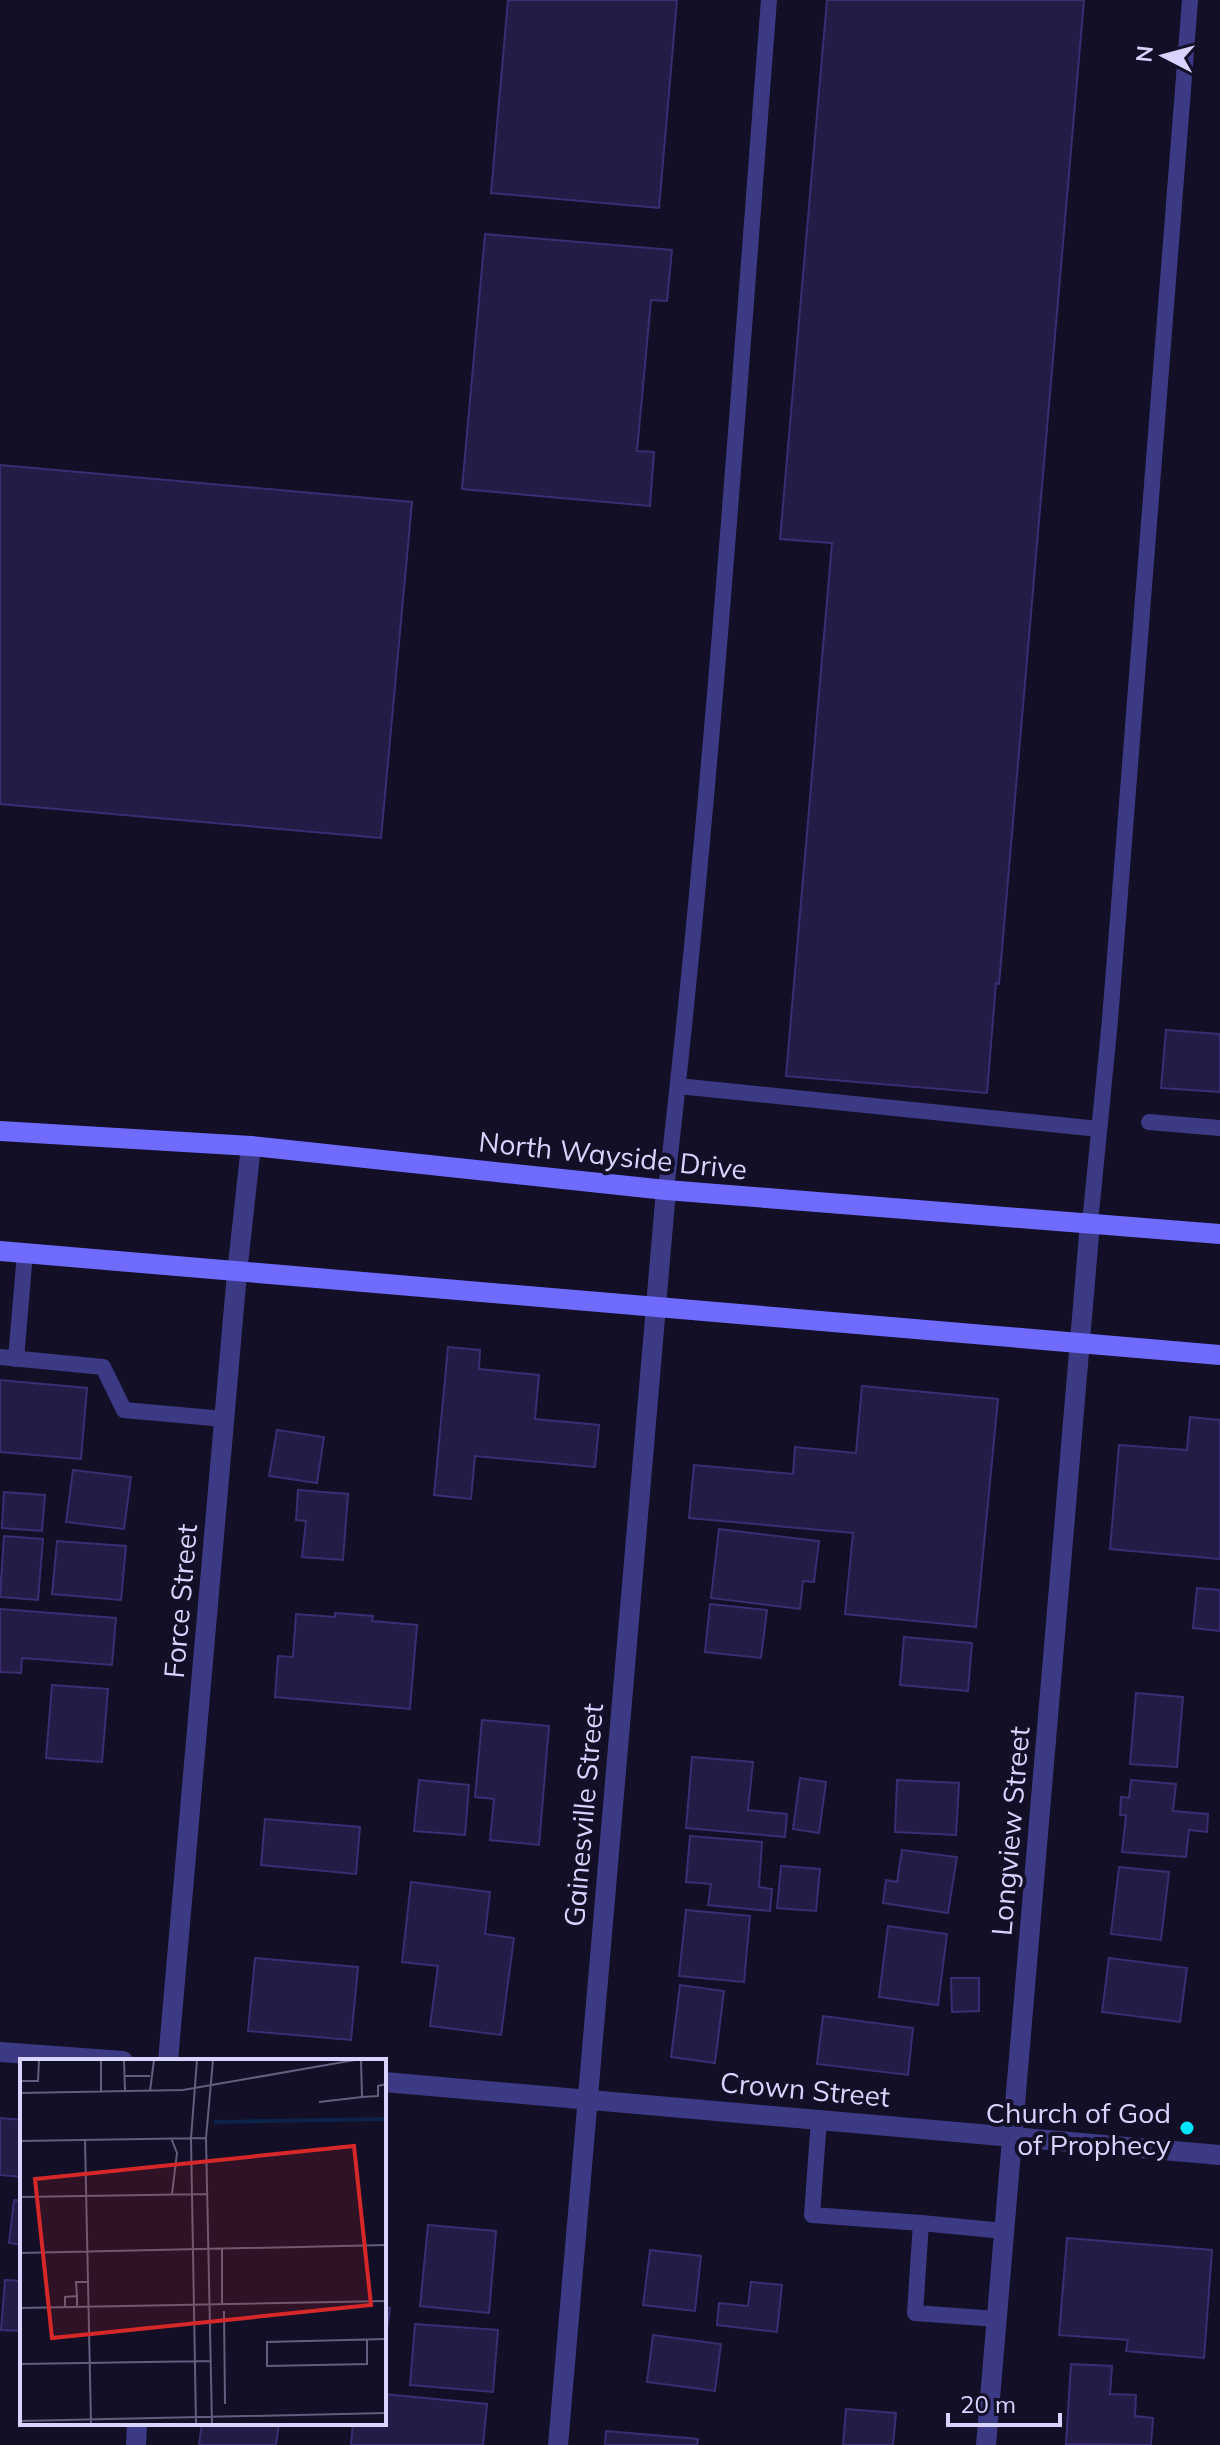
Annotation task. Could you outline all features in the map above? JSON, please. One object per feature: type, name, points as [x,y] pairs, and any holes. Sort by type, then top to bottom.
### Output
[{"type":"main road","name":"North Wayside Drive","points":[[0,1131],[251,1146],[666,1190],[1220,1234]]},
{"type":"main road","points":[[0,1251],[1220,1355]]},
{"type":"street","name":"Force Street","points":[[168,2059],[237,1273],[251,1146]]},
{"type":"street","name":"Gainesville Street","points":[[558,2445],[666,1190]]},
{"type":"street","name":"Longview Street","points":[[986,2445],[1090,1223]]},
{"type":"street","points":[[0,2052],[96,2059]]},
{"type":"street","name":"Crown Street","points":[[386,2082],[1220,2155]]},
{"type":"street","points":[[136,2445],[137,2425]]},
{"type":"lane","points":[[666,1190],[722,605],[769,0]]},
{"type":"lane","points":[[1090,1223],[1110,1020],[1190,0]]},
{"type":"lane","points":[[678,1086],[1099,1129]]},
{"type":"lane","points":[[1149,1122],[1220,1128]]},
{"type":"lane","points":[[25,1253],[8,1358],[103,1367],[124,1410],[224,1419]]},
{"type":"lane","points":[[819,2119],[812,2215],[1004,2231]]},
{"type":"lane","points":[[921,2223],[915,2313],[997,2319]]},
{"type":"building","points":[[508,0],[677,0],[659,208],[491,193]]},
{"type":"building","points":[[827,0],[1084,0],[987,1093],[786,1076],[832,543],[780,539]]},
{"type":"building","points":[[485,234],[672,250],[667,301],[651,300],[637,451],[654,452],[650,506],[462,489]]},
{"type":"building","points":[[0,465],[412,502],[381,838],[0,804]]},
{"type":"building","points":[[1166,1030],[1220,1034],[1220,1092],[1161,1088]]},
{"type":"building","points":[[448,1347],[480,1350],[479,1369],[539,1375],[535,1419],[599,1425],[595,1467],[475,1456],[471,1499],[434,1495]]},
{"type":"building","points":[[0,1380],[87,1388],[81,1459],[0,1452]]},
{"type":"building","points":[[862,1386],[998,1399],[976,1627],[845,1614],[853,1533],[689,1518],[694,1465],[793,1474],[795,1447],[856,1453]]},
{"type":"building","points":[[1190,1417],[1220,1420],[1220,1559],[1110,1549],[1119,1445],[1187,1450]]},
{"type":"building","points":[[277,1430],[324,1437],[317,1483],[269,1476]]},
{"type":"building","points":[[73,1470],[131,1477],[124,1529],[66,1522]]},
{"type":"building","points":[[298,1490],[348,1494],[343,1560],[302,1557],[306,1521],[296,1520]]},
{"type":"building","points":[[4,1492],[45,1495],[42,1531],[2,1528]]},
{"type":"building","points":[[719,1529],[819,1541],[814,1582],[803,1581],[800,1609],[711,1598]]},
{"type":"building","points":[[4,1536],[43,1539],[38,1600],[0,1597]]},
{"type":"building","points":[[57,1541],[126,1546],[121,1600],[52,1594]]},
{"type":"building","points":[[1197,1588],[1220,1590],[1220,1631],[1193,1628]]},
{"type":"building","points":[[710,1604],[767,1610],[761,1658],[705,1652]]},
{"type":"building","points":[[0,1609],[116,1618],[112,1665],[22,1658],[21,1673],[0,1672]]},
{"type":"building","points":[[335,1613],[373,1616],[372,1621],[417,1625],[410,1709],[275,1697],[278,1656],[293,1657],[296,1614],[335,1617]]},
{"type":"building","points":[[904,1637],[972,1643],[968,1691],[900,1685]]},
{"type":"building","points":[[52,1685],[108,1689],[102,1762],[46,1758]]},
{"type":"building","points":[[1136,1693],[1183,1697],[1177,1767],[1130,1764]]},
{"type":"building","points":[[482,1720],[549,1726],[539,1845],[490,1840],[494,1799],[475,1797]]},
{"type":"building","points":[[692,1757],[753,1762],[748,1810],[787,1814],[785,1837],[686,1828]]},
{"type":"building","points":[[800,1778],[826,1782],[819,1833],[793,1829]]},
{"type":"building","points":[[419,1780],[469,1785],[465,1835],[414,1831]]},
{"type":"building","points":[[897,1780],[959,1783],[956,1835],[895,1832]]},
{"type":"building","points":[[1131,1780],[1176,1784],[1173,1811],[1208,1814],[1207,1832],[1189,1830],[1186,1857],[1122,1852],[1126,1815],[1120,1815],[1121,1797],[1129,1798]]},
{"type":"building","points":[[265,1819],[360,1827],[356,1874],[261,1865]]},
{"type":"building","points":[[690,1836],[762,1842],[759,1887],[772,1889],[770,1911],[708,1905],[711,1884],[686,1882]]},
{"type":"building","points":[[902,1850],[957,1857],[948,1913],[883,1903],[886,1880],[897,1882]]},
{"type":"building","points":[[781,1866],[820,1869],[816,1911],[777,1908]]},
{"type":"building","points":[[1119,1867],[1169,1872],[1161,1940],[1111,1934]]},
{"type":"building","points":[[411,1882],[490,1892],[485,1934],[514,1938],[501,2035],[430,2026],[438,1966],[402,1962]]},
{"type":"building","points":[[686,1910],[750,1916],[744,1982],[679,1976]]},
{"type":"building","points":[[888,1926],[947,1934],[938,2005],[879,1997]]},
{"type":"building","points":[[255,1958],[358,1967],[351,2040],[248,2031]]},
{"type":"building","points":[[1109,1958],[1187,1968],[1180,2022],[1102,2012]]},
{"type":"building","points":[[951,1978],[979,1978],[979,2011],[952,2012]]},
{"type":"building","points":[[680,1985],[724,1991],[715,2063],[671,2057]]},
{"type":"building","points":[[823,2016],[913,2028],[908,2075],[817,2064]]},
{"type":"building","points":[[0,2118],[20,2120],[20,2177],[0,2175]]},
{"type":"building","points":[[14,2200],[20,2201],[20,2245],[9,2243]]},
{"type":"building","points":[[428,2225],[496,2231],[489,2313],[420,2306]]},
{"type":"building","points":[[1067,2238],[1212,2250],[1204,2358],[1126,2351],[1128,2340],[1059,2335]]},
{"type":"building","points":[[650,2250],[701,2256],[695,2311],[643,2305]]},
{"type":"building","points":[[5,2280],[20,2281],[20,2331],[1,2330]]},
{"type":"building","points":[[751,2282],[782,2285],[777,2332],[717,2325],[719,2303],[748,2306]]},
{"type":"building","points":[[386,2307],[390,2308],[386,2336]]},
{"type":"building","points":[[415,2324],[498,2330],[493,2392],[410,2385]]},
{"type":"building","points":[[653,2335],[721,2344],[715,2391],[647,2382]]},
{"type":"building","points":[[1071,2364],[1112,2366],[1110,2394],[1136,2395],[1135,2416],[1153,2418],[1151,2445],[1066,2444]]},
{"type":"building","points":[[386,2394],[487,2404],[483,2445],[351,2445],[353,2425],[386,2425]]},
{"type":"building","points":[[846,2409],[896,2413],[893,2445],[843,2445]]},
{"type":"building","points":[[202,2425],[279,2425],[276,2445],[199,2445]]},
{"type":"building","points":[[606,2431],[698,2439],[697,2445],[605,2445]]},
{"type":"place","name":"Church of God of Prophecy","points":[[1187,2128]]}]
